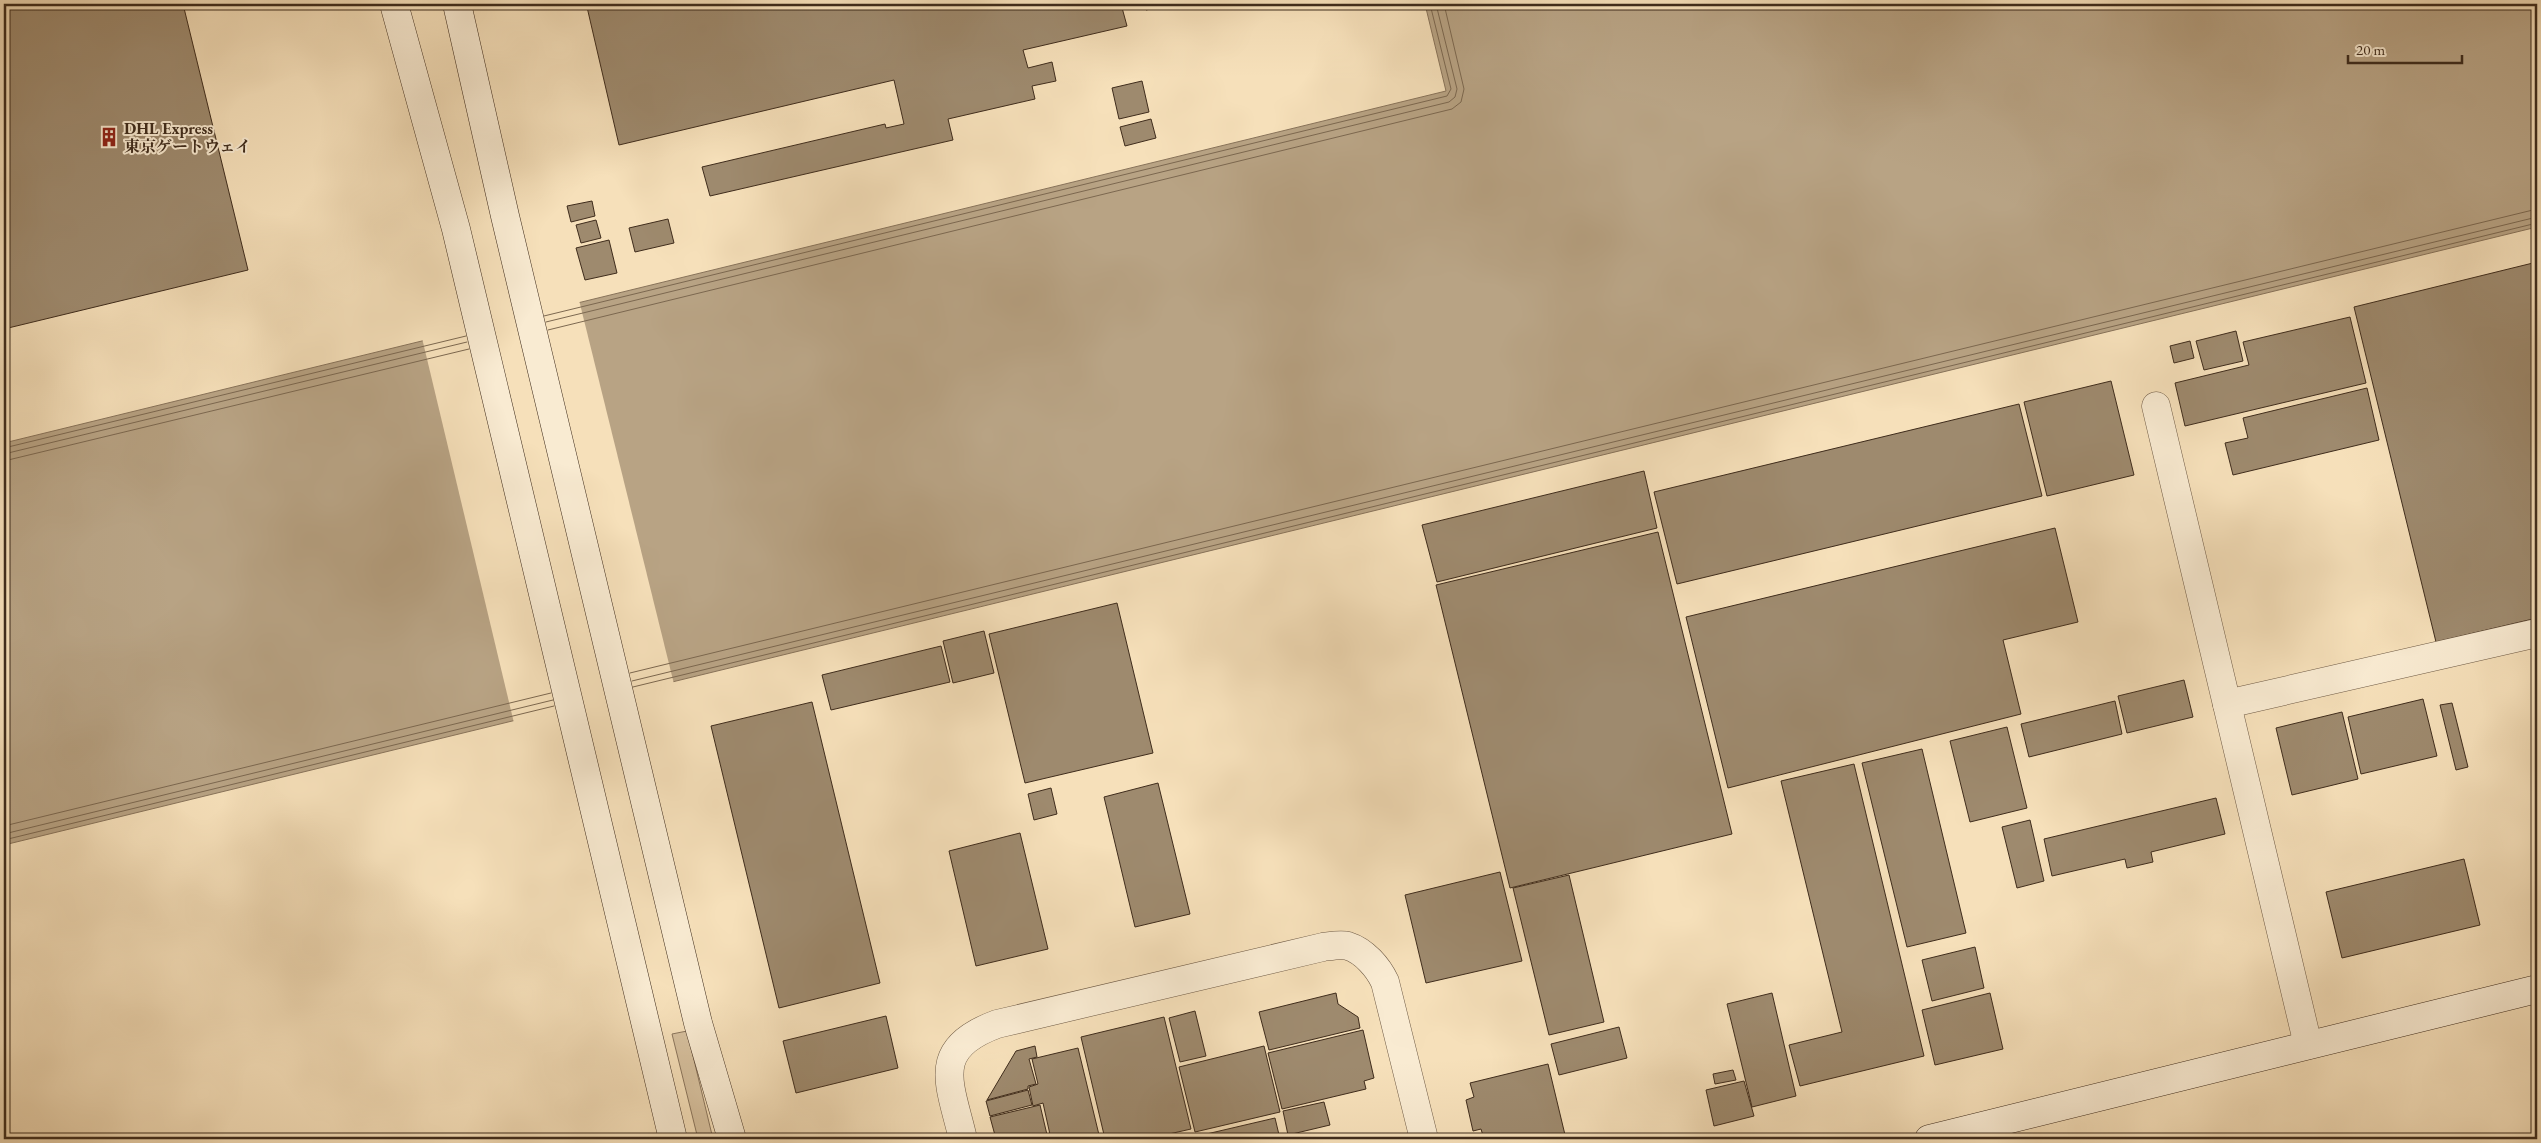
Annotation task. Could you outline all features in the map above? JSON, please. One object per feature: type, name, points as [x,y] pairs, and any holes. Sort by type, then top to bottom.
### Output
[{"type":"street","points":[[394,4],[456,229],[673,1139]]},
{"type":"street","points":[[458,4],[505,216],[698,1023],[732,1139]]},
{"type":"street","points":[[2156,406],[2308,1045]]},
{"type":"street","points":[[2227,704],[2537,633]]},
{"type":"street","points":[[963,1139],[948,1076],[950,1057],[962,1043],[977,1031],[997,1024],[1323,947],[1346,945],[1359,951],[1369,960],[1380,971],[1385,982],[1424,1139]]},
{"type":"street","points":[[1929,1139],[2537,989]]},
{"type":"shaded area","points":[[687,1031],[713,1139],[698,1139],[672,1034]]},
{"type":"water","points":[[1425,4],[2537,4],[2537,227],[4,845],[4,443],[1446,91]]},
{"type":"pier","points":[[579,300],[674,684],[514,723],[422,338]]},
{"type":"building","name":"DHL Express 東京ゲートウェイ","points":[[4,4],[183,4],[248,270],[4,329]]},
{"type":"building","points":[[583,4],[1121,4],[1127,26],[1023,50],[1028,68],[1052,62],[1056,81],[1032,86],[1035,99],[948,119],[953,140],[710,196],[702,167],[885,124],[886,128],[904,124],[894,80],[619,145],[587,7],[584,8]]},
{"type":"building","points":[[1145,4],[1172,4],[1146,10]]},
{"type":"building","points":[[1142,81],[1149,112],[1119,119],[1112,88]]},
{"type":"building","points":[[1151,119],[1156,138],[1125,146],[1120,127]]},
{"type":"building","points":[[592,201],[595,216],[571,222],[567,206]]},
{"type":"building","points":[[668,219],[674,243],[635,252],[629,228]]},
{"type":"building","points":[[596,220],[601,238],[581,243],[576,225]]},
{"type":"building","points":[[609,240],[617,273],[585,280],[576,248]]},
{"type":"building","points":[[2537,262],[2537,618],[2436,642],[2354,307]]},
{"type":"building","points":[[2350,317],[2366,383],[2185,426],[2175,383],[2249,365],[2243,342]]},
{"type":"building","points":[[2236,331],[2243,361],[2204,370],[2196,341]]},
{"type":"building","points":[[2190,341],[2194,358],[2174,363],[2170,346]]},
{"type":"building","points":[[2111,381],[2134,475],[2047,496],[2024,402]]},
{"type":"building","points":[[2367,388],[2379,440],[2233,475],[2225,443],[2248,438],[2243,418]]},
{"type":"building","points":[[2019,404],[2042,496],[1677,584],[1654,492]]},
{"type":"building","points":[[1644,471],[1657,528],[1437,582],[1422,525]]},
{"type":"building","points":[[2055,528],[2078,622],[2003,640],[2021,714],[1728,788],[1686,617]]},
{"type":"building","points":[[1658,532],[1732,834],[1510,888],[1436,585]]},
{"type":"building","points":[[1117,603],[1153,753],[1025,783],[989,634]]},
{"type":"building","points":[[984,631],[994,673],[953,683],[943,641]]},
{"type":"building","points":[[941,646],[950,682],[831,710],[822,675]]},
{"type":"building","points":[[2184,680],[2193,717],[2127,733],[2118,696]]},
{"type":"building","points":[[2423,699],[2437,756],[2361,774],[2348,717]]},
{"type":"building","points":[[2115,701],[2122,734],[2029,757],[2021,724]]},
{"type":"building","points":[[812,702],[880,983],[779,1008],[711,726]]},
{"type":"building","points":[[2452,703],[2468,767],[2456,770],[2440,705]]},
{"type":"building","points":[[2342,712],[2358,779],[2292,795],[2276,728]]},
{"type":"building","points":[[2007,727],[2027,808],[1970,822],[1950,741]]},
{"type":"building","points":[[1922,749],[1966,933],[1907,947],[1862,763]]},
{"type":"building","points":[[1854,764],[1924,1056],[1800,1086],[1789,1045],[1842,1032],[1781,781]]},
{"type":"building","points":[[1158,783],[1190,914],[1135,927],[1104,797]]},
{"type":"building","points":[[1051,788],[1057,814],[1034,820],[1028,794]]},
{"type":"building","points":[[2216,798],[2225,834],[2151,852],[2153,862],[2127,868],[2125,859],[2052,876],[2044,839]]},
{"type":"building","points":[[2030,820],[2044,881],[2017,888],[2002,827]]},
{"type":"building","points":[[1020,833],[1048,949],[976,966],[949,851]]},
{"type":"building","points":[[2464,859],[2480,925],[2342,958],[2326,892]]},
{"type":"building","points":[[1500,872],[1522,961],[1426,983],[1405,895]]},
{"type":"building","points":[[1569,875],[1604,1022],[1549,1035],[1513,888]]},
{"type":"building","points":[[1975,947],[1984,988],[1932,1001],[1922,960]]},
{"type":"building","points":[[1336,993],[1338,1004],[1358,1017],[1360,1028],[1269,1050],[1259,1012]]},
{"type":"building","points":[[1772,993],[1796,1096],[1752,1107],[1727,1004]]},
{"type":"building","points":[[1990,993],[2003,1049],[1935,1065],[1922,1010]]},
{"type":"building","points":[[1195,1011],[1206,1056],[1180,1062],[1169,1018]]},
{"type":"building","points":[[886,1016],[898,1068],[796,1093],[783,1041]]},
{"type":"building","points":[[1164,1017],[1191,1129],[1147,1139],[1105,1139],[1081,1037]]},
{"type":"building","points":[[1619,1027],[1627,1058],[1559,1075],[1551,1044]]},
{"type":"building","points":[[1363,1030],[1374,1078],[1364,1081],[1366,1089],[1282,1109],[1268,1053]]},
{"type":"building","points":[[1035,1046],[1037,1057],[1029,1059],[1036,1084],[1028,1086],[1028,1089],[987,1100],[1016,1051]]},
{"type":"building","points":[[1264,1046],[1280,1112],[1195,1132],[1179,1067]]},
{"type":"building","points":[[1078,1048],[1100,1139],[1051,1139],[1043,1103],[1033,1106],[1029,1087],[1038,1084],[1032,1059]]},
{"type":"building","points":[[1548,1064],[1566,1139],[1484,1139],[1481,1129],[1473,1131],[1466,1100],[1474,1097],[1470,1083]]},
{"type":"building","points":[[1733,1070],[1736,1080],[1715,1084],[1713,1074]]},
{"type":"building","points":[[1744,1081],[1754,1116],[1714,1126],[1706,1090]]},
{"type":"building","points":[[1028,1090],[1032,1105],[990,1116],[986,1101]]},
{"type":"building","points":[[1324,1102],[1330,1125],[1288,1135],[1283,1111]]},
{"type":"building","points":[[1040,1105],[1048,1139],[996,1139],[990,1117]]},
{"type":"building","points":[[1275,1118],[1280,1139],[1199,1139],[1198,1136]]},
{"type":"place","name":"DHL Express 東京ゲートウェイ","points":[[109,137]]}]
